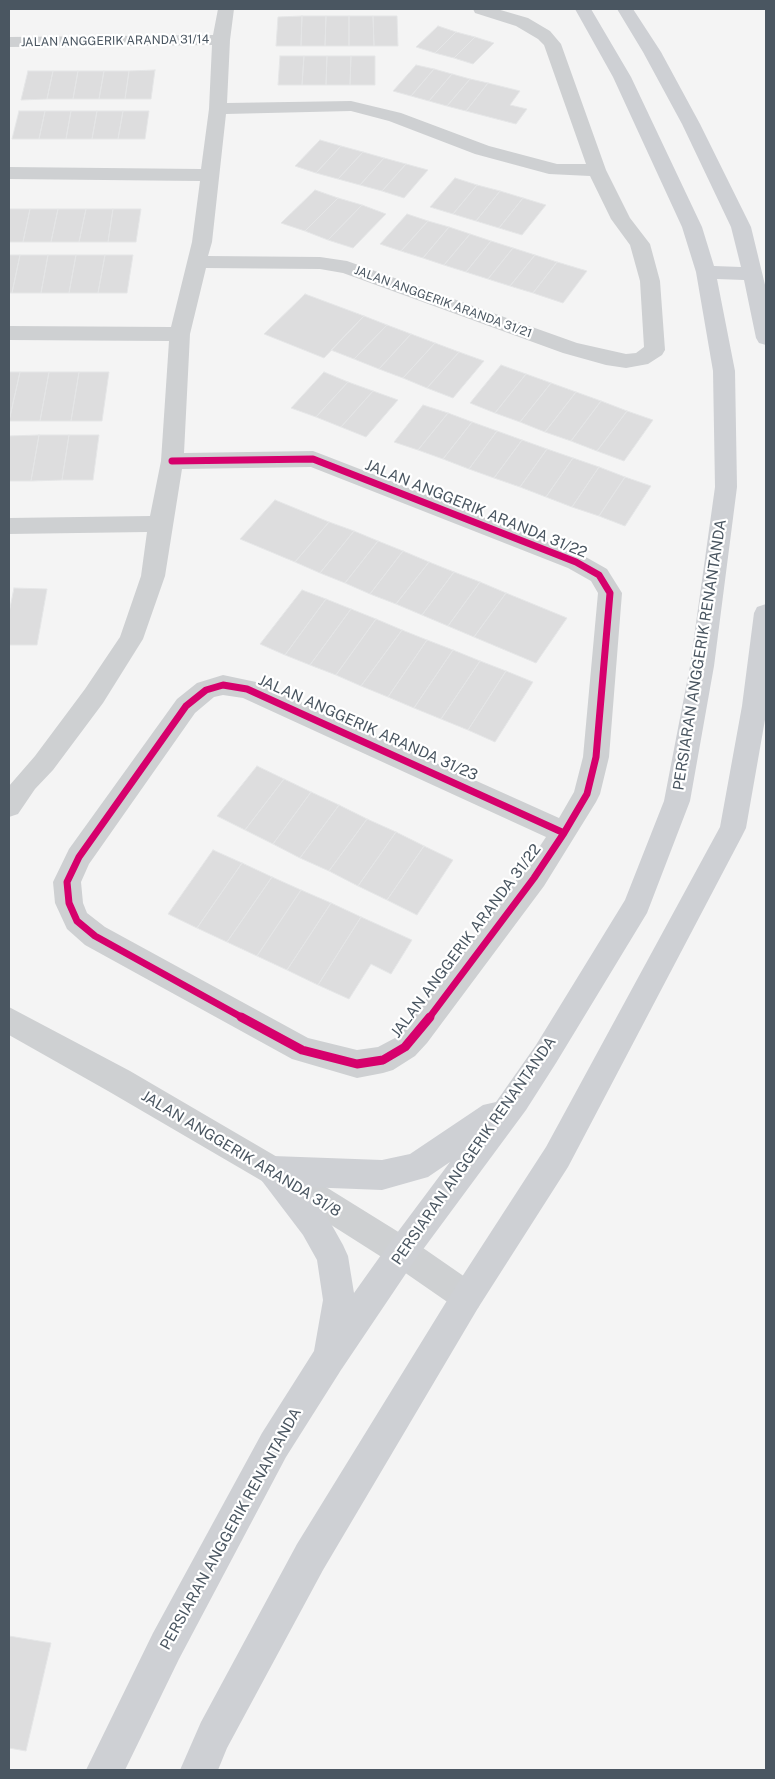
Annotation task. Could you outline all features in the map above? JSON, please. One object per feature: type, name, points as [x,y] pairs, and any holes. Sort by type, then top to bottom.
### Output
[{"type":"main road","name":"PERSIARAN ANGGERIK RENANTANDA","points":[[105,1770],[166,1646],[274,1445],[329,1358],[402,1252],[515,1100],[546,1054],[637,905],[678,801],[702,666],[726,487],[724,371],[706,272],[692,227],[622,78],[583,9]]},
{"type":"main road","points":[[625,9],[691,124],[741,227],[754,274],[766,338]]},
{"type":"main road","points":[[706,272],[754,274]]},
{"type":"main road","points":[[199,1770],[214,1734],[310,1557],[467,1298],[556,1157],[733,828],[755,706],[766,613]]},
{"type":"main road","points":[[273,1171],[382,1175],[417,1167],[515,1100]]},
{"type":"main road","points":[[273,1171],[314,1224],[332,1256],[339,1300],[329,1358]]},
{"type":"street","points":[[9,806],[17,782],[44,763],[94,696],[130,639],[153,576],[160,524],[172,461],[180,334],[202,242],[218,109],[222,40],[226,9]]},
{"type":"street","points":[[218,109],[351,106],[395,117],[482,150],[556,170],[597,170],[552,44],[544,35],[522,22],[481,9]]},
{"type":"street","name":"JALAN ANGGERIK ARANDA 31/14","points":[[9,42],[222,40]]},
{"type":"street","name":"JALAN ANGGERIK ARANDA 31/21","points":[[197,262],[249,264],[320,263],[347,267],[570,348],[606,358],[626,361],[641,359],[654,350],[650,282],[640,244],[621,219],[597,170]]},
{"type":"street","points":[[9,173],[209,175]]},
{"type":"street","points":[[9,333],[180,334]]},
{"type":"street","name":"JALAN ANGGERIK ARANDA 31/22","points":[[172,461],[313,459],[576,562],[599,575],[610,593],[596,757],[587,794],[534,878],[417,1034],[405,1047],[384,1060]]},
{"type":"street","points":[[9,526],[160,524]]},
{"type":"street","name":"JALAN ANGGERIK ARANDA 31/23","points":[[384,1060],[357,1064],[302,1050],[95,936],[77,920],[69,904],[66,882],[79,856],[186,706],[206,690],[223,685],[248,689],[564,833]]},
{"type":"street","name":"JALAN ANGGERIK ARANDA 31/8","points":[[11,1027],[119,1081],[273,1171],[402,1252],[467,1298]]},
{"type":"building","points":[[302,16],[301,46],[276,46],[278,17]]},
{"type":"building","points":[[302,16],[326,16],[325,46],[301,46]]},
{"type":"building","points":[[326,16],[349,16],[349,46],[325,46]]},
{"type":"building","points":[[349,16],[373,16],[374,46],[349,46]]},
{"type":"building","points":[[373,16],[397,16],[398,46],[374,46]]},
{"type":"building","points":[[438,26],[456,32],[435,53],[416,47]]},
{"type":"building","points":[[456,32],[475,37],[454,58],[435,53]]},
{"type":"building","points":[[475,37],[494,43],[473,64],[454,58]]},
{"type":"building","points":[[280,56],[304,56],[302,85],[278,85]]},
{"type":"building","points":[[304,56],[327,56],[326,85],[302,85]]},
{"type":"building","points":[[327,56],[351,56],[350,85],[326,85]]},
{"type":"building","points":[[351,56],[375,56],[375,85],[350,85]]},
{"type":"building","points":[[416,65],[434,69],[411,96],[393,91]]},
{"type":"building","points":[[434,69],[452,74],[429,101],[411,96]]},
{"type":"building","points":[[155,70],[151,99],[125,99],[129,71]]},
{"type":"building","points":[[28,71],[53,71],[47,99],[21,100]]},
{"type":"building","points":[[53,71],[78,71],[73,99],[47,99]]},
{"type":"building","points":[[78,71],[104,71],[99,99],[73,99]]},
{"type":"building","points":[[104,71],[129,71],[125,99],[99,99]]},
{"type":"building","points":[[452,74],[470,79],[447,106],[429,101]]},
{"type":"building","points":[[470,79],[488,83],[466,111],[447,106]]},
{"type":"building","points":[[488,83],[520,91],[510,105],[527,109],[516,124],[466,111]]},
{"type":"building","points":[[19,111],[45,111],[39,139],[12,139]]},
{"type":"building","points":[[45,111],[71,111],[66,139],[39,139]]},
{"type":"building","points":[[71,111],[97,111],[92,139],[66,139]]},
{"type":"building","points":[[97,111],[123,111],[118,139],[92,139]]},
{"type":"building","points":[[123,111],[149,111],[145,139],[118,139]]},
{"type":"building","points":[[320,140],[341,146],[316,173],[295,166]]},
{"type":"building","points":[[341,146],[363,152],[338,179],[316,173]]},
{"type":"building","points":[[363,152],[384,158],[360,185],[338,179]]},
{"type":"building","points":[[384,158],[406,164],[382,191],[360,185]]},
{"type":"building","points":[[406,164],[428,170],[404,198],[382,191]]},
{"type":"building","points":[[455,178],[477,185],[453,214],[430,207]]},
{"type":"building","points":[[477,185],[500,191],[476,221],[453,214]]},
{"type":"building","points":[[315,190],[338,198],[305,231],[281,223]]},
{"type":"building","points":[[500,191],[523,198],[499,228],[476,221]]},
{"type":"building","points":[[338,198],[362,205],[328,240],[305,231]]},
{"type":"building","points":[[523,198],[546,205],[522,235],[499,228]]},
{"type":"building","points":[[362,205],[386,214],[353,248],[328,240]]},
{"type":"building","points":[[9,209],[30,209],[23,242],[9,242]]},
{"type":"building","points":[[30,209],[58,209],[51,242],[23,242]]},
{"type":"building","points":[[58,209],[86,209],[79,242],[51,242]]},
{"type":"building","points":[[86,209],[113,209],[108,242],[79,242]]},
{"type":"building","points":[[113,209],[141,209],[136,242],[108,242]]},
{"type":"building","points":[[407,214],[428,221],[401,251],[380,244]]},
{"type":"building","points":[[428,221],[449,227],[423,258],[401,251]]},
{"type":"building","points":[[449,227],[470,234],[444,265],[423,258]]},
{"type":"building","points":[[470,234],[491,241],[466,272],[444,265]]},
{"type":"building","points":[[491,241],[513,248],[488,279],[466,272]]},
{"type":"building","points":[[513,248],[535,255],[510,286],[488,279]]},
{"type":"building","points":[[9,255],[20,255],[12,293],[9,293]]},
{"type":"building","points":[[20,255],[48,255],[41,293],[12,293]]},
{"type":"building","points":[[48,255],[76,255],[69,293],[41,293]]},
{"type":"building","points":[[76,255],[105,255],[98,293],[69,293]]},
{"type":"building","points":[[105,255],[133,255],[127,293],[98,293]]},
{"type":"building","points":[[535,255],[557,262],[533,293],[510,286]]},
{"type":"building","points":[[557,262],[587,271],[563,303],[533,293]]},
{"type":"building","points":[[305,294],[364,316],[324,358],[264,334]]},
{"type":"building","points":[[364,316],[387,325],[354,359],[331,350]]},
{"type":"building","points":[[387,325],[411,334],[379,369],[354,359]]},
{"type":"building","points":[[411,334],[435,343],[403,378],[379,369]]},
{"type":"building","points":[[435,343],[459,352],[427,388],[403,378]]},
{"type":"building","points":[[459,352],[484,361],[453,398],[427,388]]},
{"type":"building","points":[[501,365],[526,374],[495,413],[470,403]]},
{"type":"building","points":[[9,372],[20,372],[9,421]]},
{"type":"building","points":[[20,372],[49,372],[40,421],[9,421]]},
{"type":"building","points":[[49,372],[79,372],[71,421],[40,421]]},
{"type":"building","points":[[79,372],[109,372],[102,421],[71,421]]},
{"type":"building","points":[[324,372],[348,382],[316,417],[291,408]]},
{"type":"building","points":[[526,374],[551,383],[520,422],[495,413]]},
{"type":"building","points":[[348,382],[373,391],[341,427],[316,417]]},
{"type":"building","points":[[551,383],[576,392],[545,432],[520,422]]},
{"type":"building","points":[[373,391],[398,400],[366,437],[341,427]]},
{"type":"building","points":[[576,392],[601,401],[571,441],[545,432]]},
{"type":"building","points":[[601,401],[627,411],[597,451],[571,441]]},
{"type":"building","points":[[423,405],[448,413],[418,450],[394,442]]},
{"type":"building","points":[[627,411],[653,420],[624,461],[597,451]]},
{"type":"building","points":[[448,413],[472,422],[443,459],[418,450]]},
{"type":"building","points":[[472,422],[497,431],[469,469],[443,459]]},
{"type":"building","points":[[497,431],[522,440],[494,478],[469,469]]},
{"type":"building","points":[[39,435],[69,435],[62,480],[31,481]]},
{"type":"building","points":[[39,435],[31,481],[9,481],[9,436]]},
{"type":"building","points":[[69,435],[99,435],[93,480],[62,480]]},
{"type":"building","points":[[522,440],[547,449],[520,487],[494,478]]},
{"type":"building","points":[[547,449],[573,458],[546,497],[520,487]]},
{"type":"building","points":[[573,458],[599,467],[572,507],[546,497]]},
{"type":"building","points":[[599,467],[625,477],[599,516],[572,507]]},
{"type":"building","points":[[625,477],[651,486],[625,526],[599,516]]},
{"type":"building","points":[[275,500],[329,522],[295,562],[240,539]]},
{"type":"building","points":[[329,522],[354,531],[320,573],[295,562]]},
{"type":"building","points":[[354,531],[378,541],[345,583],[320,573]]},
{"type":"building","points":[[378,541],[403,551],[370,594],[345,583]]},
{"type":"building","points":[[403,551],[429,562],[396,604],[370,594]]},
{"type":"building","points":[[429,562],[454,572],[422,615],[396,604]]},
{"type":"building","points":[[454,572],[480,582],[448,626],[422,615]]},
{"type":"building","points":[[480,582],[506,593],[474,637],[448,626]]},
{"type":"building","points":[[14,588],[47,589],[37,645],[9,645],[9,613]]},
{"type":"building","points":[[302,590],[326,599],[285,655],[260,644]]},
{"type":"building","points":[[506,593],[567,618],[536,663],[474,637]]},
{"type":"building","points":[[326,599],[351,609],[310,665],[285,655]]},
{"type":"building","points":[[351,609],[376,619],[336,675],[310,665]]},
{"type":"building","points":[[376,619],[402,630],[361,686],[336,675]]},
{"type":"building","points":[[402,630],[427,640],[388,697],[361,686]]},
{"type":"building","points":[[427,640],[453,650],[414,708],[388,697]]},
{"type":"building","points":[[453,650],[480,661],[441,719],[414,708]]},
{"type":"building","points":[[480,661],[506,671],[468,730],[441,719]]},
{"type":"building","points":[[506,671],[533,682],[495,742],[468,730]]},
{"type":"building","points":[[257,766],[284,779],[245,830],[217,816]]},
{"type":"building","points":[[284,779],[311,792],[273,844],[245,830]]},
{"type":"building","points":[[311,792],[339,805],[300,858],[273,844]]},
{"type":"building","points":[[339,805],[367,819],[329,871],[300,858]]},
{"type":"building","points":[[367,819],[396,832],[358,886],[329,871]]},
{"type":"building","points":[[396,832],[424,846],[387,900],[358,886]]},
{"type":"building","points":[[424,846],[453,860],[417,915],[387,900]]},
{"type":"building","points":[[213,850],[242,863],[197,928],[168,914]]},
{"type":"building","points":[[242,863],[272,877],[227,942],[197,928]]},
{"type":"building","points":[[272,877],[301,890],[257,956],[227,942]]},
{"type":"building","points":[[301,890],[331,903],[287,970],[257,956]]},
{"type":"building","points":[[331,903],[361,917],[318,985],[287,970]]},
{"type":"building","points":[[361,917],[412,940],[391,974],[371,964],[349,999],[318,985]]},
{"type":"building","points":[[9,1636],[51,1643],[26,1751],[9,1748]]},
{"type":"cycle path","points":[[172,461],[313,459],[576,562],[599,575],[610,593],[596,757],[587,794],[564,833],[534,878],[417,1034],[405,1047],[383,1060],[357,1064],[302,1050],[95,936],[77,921],[69,903],[67,882],[79,857],[186,706],[206,690],[223,685],[247,689],[564,833]]}]
